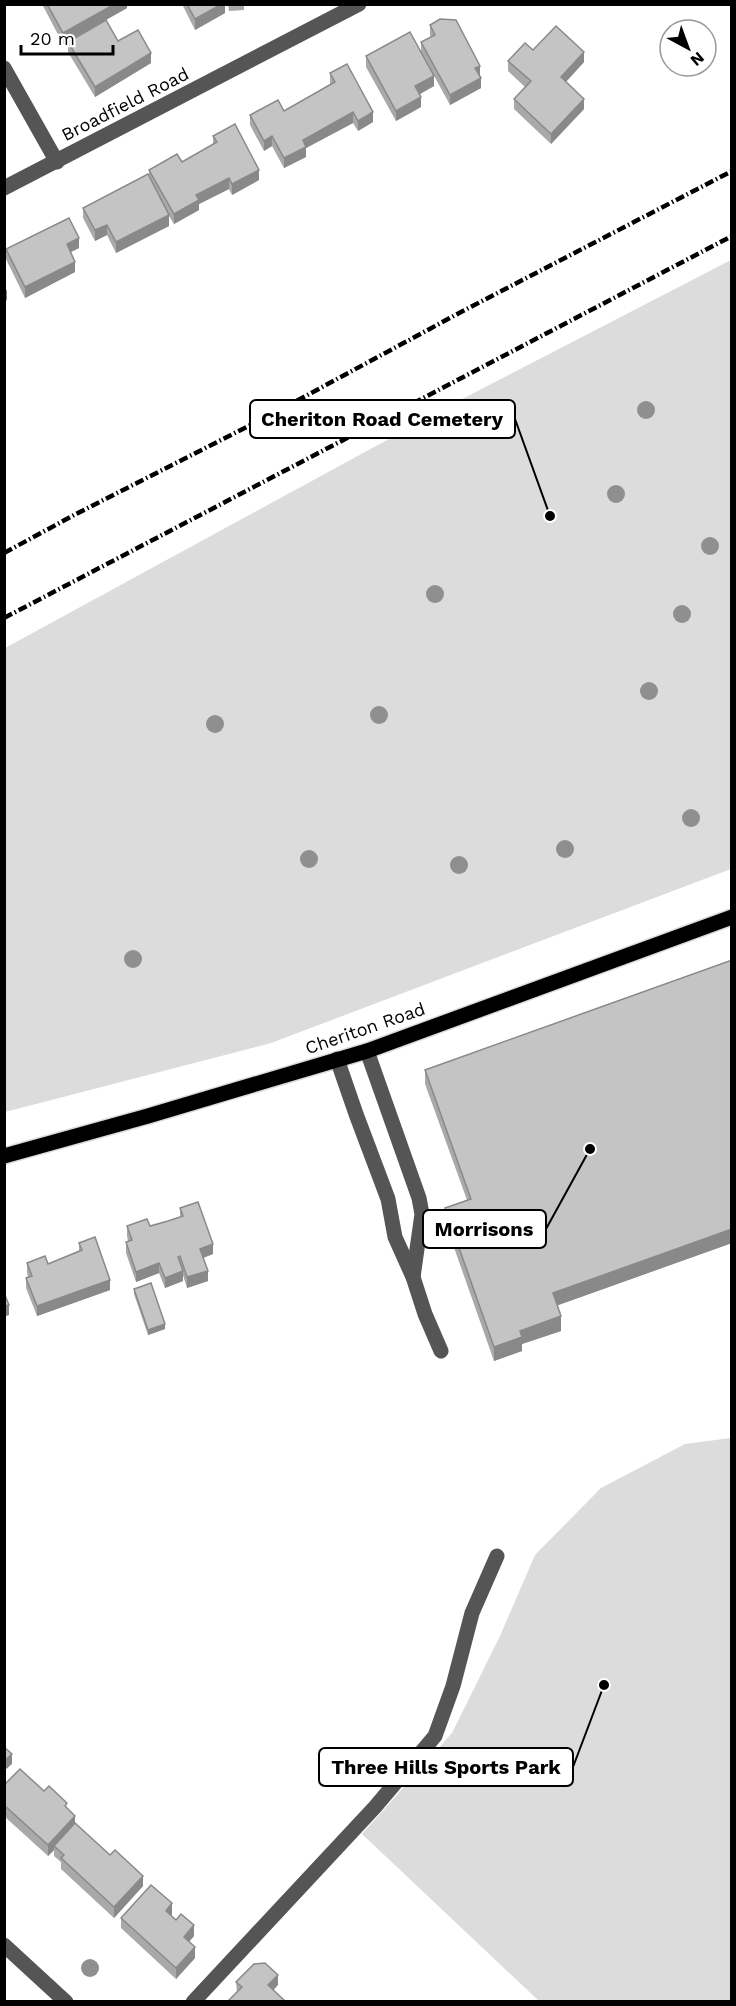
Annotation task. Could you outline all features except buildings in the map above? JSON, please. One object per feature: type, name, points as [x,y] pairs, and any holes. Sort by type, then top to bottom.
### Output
[{"type":"main road","name":"Cheriton Road","points":[[4,1155],[148,1116],[367,1051],[732,917]]},
{"type":"street","name":"Broadfield Road","points":[[4,188],[359,4]]},
{"type":"street","points":[[4,68],[57,162]]},
{"type":"street","points":[[367,1051],[419,1198],[422,1214],[413,1277]]},
{"type":"street","points":[[337,1059],[388,1199],[395,1236],[441,1351]]},
{"type":"street","points":[[193,2001],[375,1807],[435,1736],[453,1686],[472,1613],[497,1556]]},
{"type":"street","points":[[4,1945],[66,2001]]},
{"type":"shaded area","points":[[731,260],[731,869],[271,1043],[5,1112],[5,648],[466,397]]},
{"type":"shaded area","points":[[731,1438],[731,2001],[539,2001],[362,1834],[452,1733],[500,1636],[535,1555],[601,1488],[685,1444]]},
{"type":"railway","points":[[4,553],[732,171]]},
{"type":"railway","points":[[4,618],[732,236]]},
{"type":"place","name":"Cheriton Road Cemetery","points":[[550,516]]},
{"type":"place","name":"Morrisons","points":[[590,1149]]},
{"type":"place","name":"Three Hills Sports Park","points":[[604,1685]]}]
